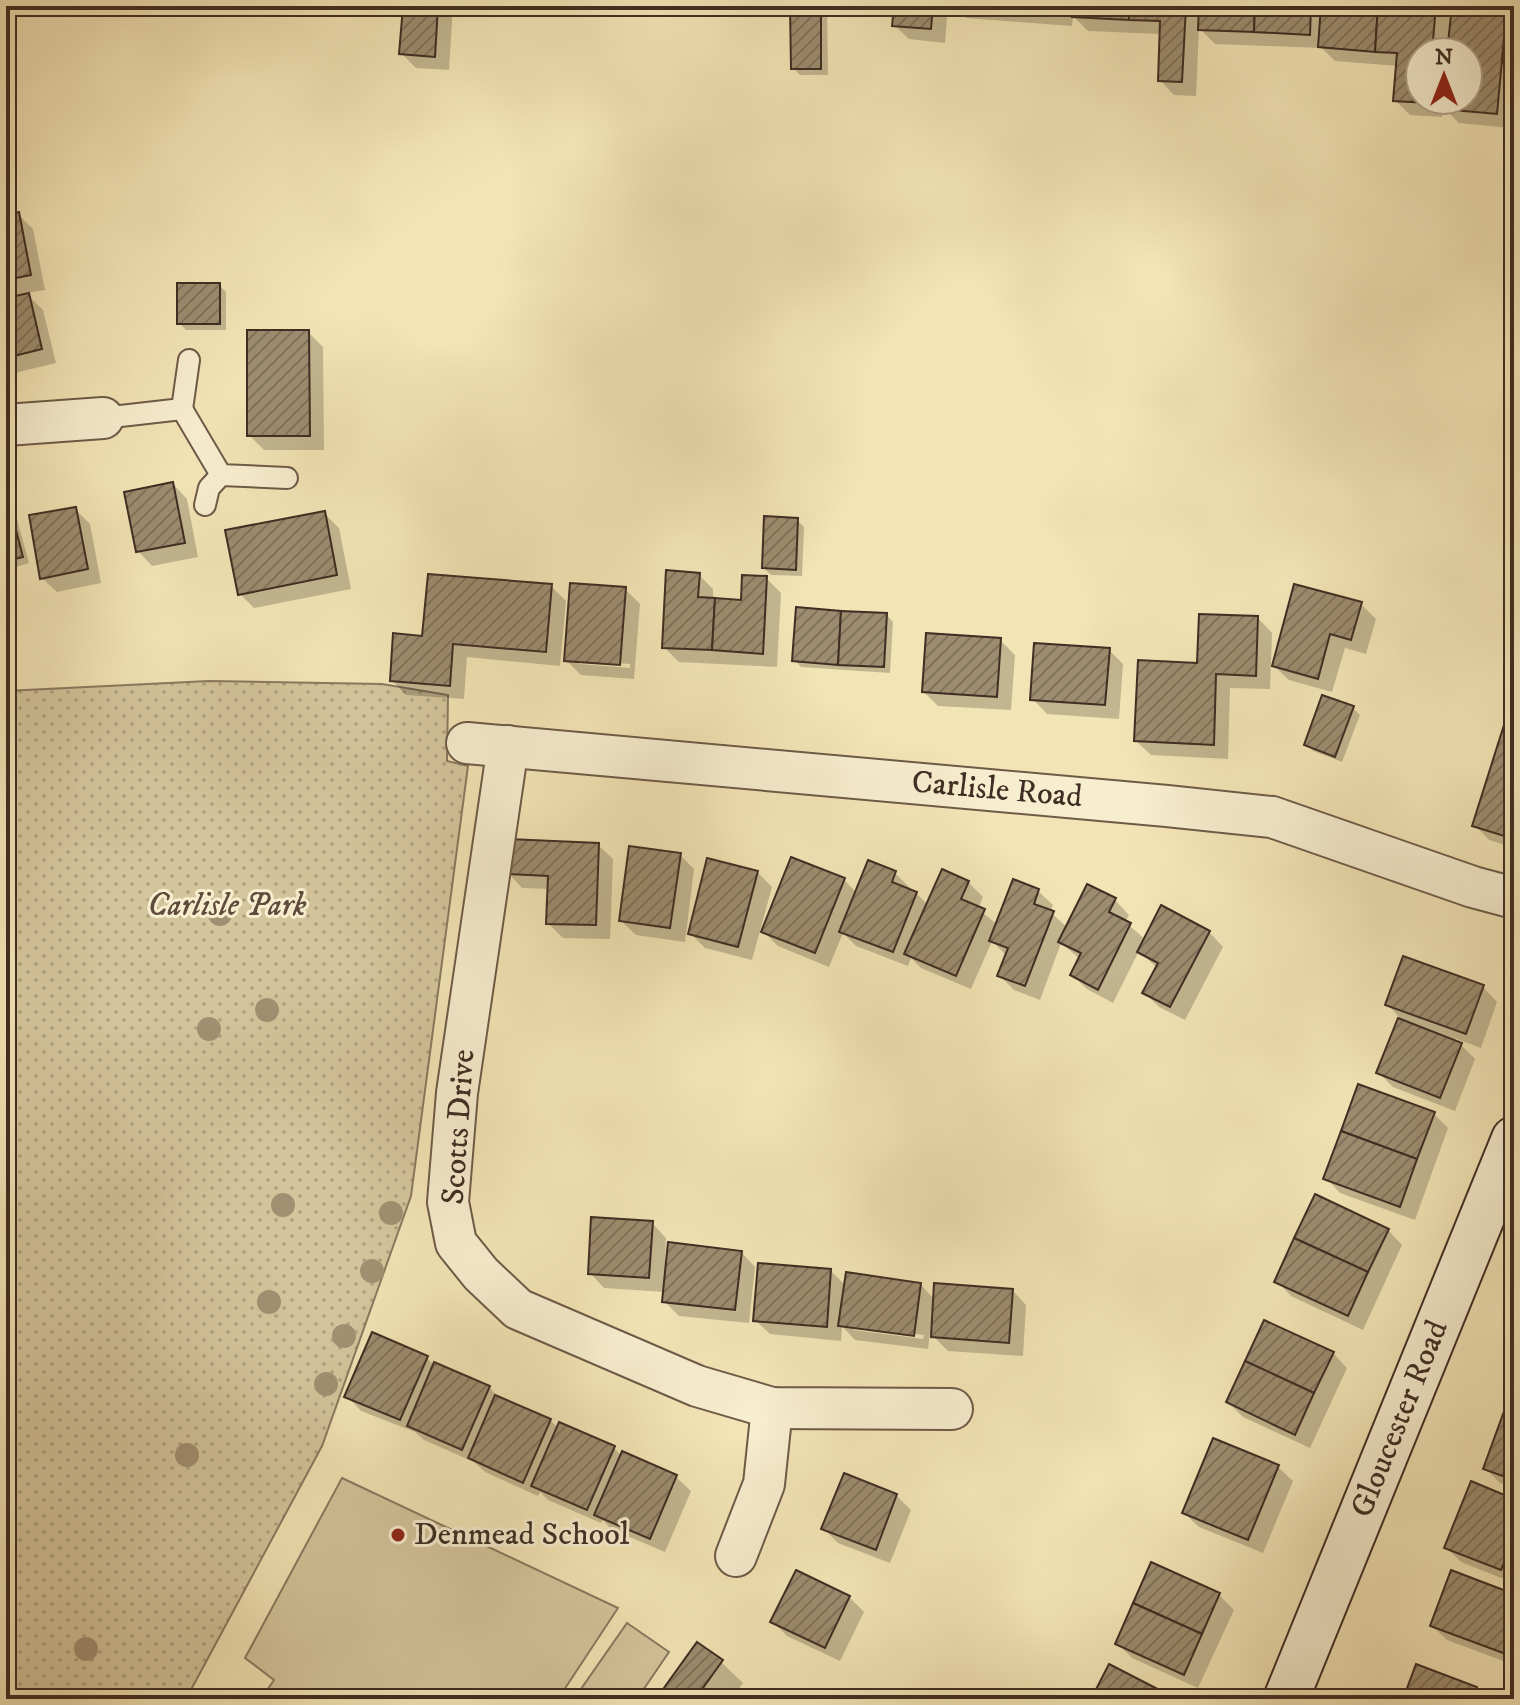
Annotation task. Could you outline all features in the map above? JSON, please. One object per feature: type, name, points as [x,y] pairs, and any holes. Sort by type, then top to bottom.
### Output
[{"type":"street","points":[[6,425],[103,418]]},
{"type":"street","name":"Carlisle Road","points":[[467,743],[1272,817],[1514,898]]},
{"type":"street","name":"Scotts Drive","points":[[508,746],[457,1093],[448,1202],[456,1243],[481,1274],[518,1309],[697,1386],[772,1408],[952,1409]]},
{"type":"street","name":"Gloucester Road","points":[[1286,1699],[1514,1139]]},
{"type":"street","points":[[736,1556],[764,1484],[772,1408]]},
{"type":"lane","points":[[189,360],[182,409],[221,475]]},
{"type":"lane","points":[[103,418],[182,409]]},
{"type":"lane","points":[[205,505],[209,488],[221,475],[287,478]]},
{"type":"green space","name":"Carlisle Park","points":[[209,681],[382,684],[448,695],[447,761],[468,766],[411,1196],[322,1446],[186,1699],[6,1699],[6,691]]},
{"type":"green space","points":[[342,1478],[618,1608],[558,1699],[261,1699],[274,1680],[245,1658]]},
{"type":"green space","points":[[627,1623],[669,1652],[637,1699],[574,1699]]},
{"type":"building","points":[[403,6],[438,6],[435,57],[399,54]]},
{"type":"building","points":[[790,6],[821,6],[821,69],[791,69]]},
{"type":"building","points":[[894,6],[933,6],[931,29],[892,26]]},
{"type":"building","points":[[1004,6],[1059,6],[1058,12]]},
{"type":"building","points":[[1072,6],[1129,6],[1129,20],[1072,17]]},
{"type":"building","points":[[1129,6],[1186,6],[1182,82],[1158,81],[1160,21],[1129,20]]},
{"type":"building","points":[[1199,6],[1255,6],[1254,32],[1198,30]]},
{"type":"building","points":[[1255,6],[1311,6],[1310,35],[1254,32]]},
{"type":"building","points":[[1321,6],[1378,6],[1375,52],[1318,47]]},
{"type":"building","points":[[1378,6],[1436,6],[1433,36],[1404,36],[1404,102],[1393,101],[1397,53],[1375,52]]},
{"type":"building","points":[[1452,6],[1507,6],[1497,114],[1484,113],[1484,36],[1449,36]]},
{"type":"building","points":[[1507,6],[1514,6],[1514,64],[1502,63]]},
{"type":"building","points":[[19,212],[31,275],[6,280],[6,215]]},
{"type":"building","points":[[177,283],[220,283],[220,324],[177,324]]},
{"type":"building","points":[[29,293],[42,349],[6,358],[6,298]]},
{"type":"building","points":[[247,330],[309,330],[310,436],[247,436]]},
{"type":"building","points":[[173,482],[185,543],[136,552],[124,492]]},
{"type":"building","points":[[6,500],[23,557],[6,561]]},
{"type":"building","points":[[76,507],[88,569],[40,579],[29,515]]},
{"type":"building","points":[[325,511],[337,575],[238,595],[225,530]]},
{"type":"building","points":[[764,516],[798,518],[796,570],[762,568]]},
{"type":"building","points":[[666,570],[700,573],[698,597],[715,598],[712,650],[662,648]]},
{"type":"building","points":[[428,574],[552,584],[546,652],[453,644],[450,686],[390,681],[393,633],[422,636]]},
{"type":"building","points":[[742,575],[767,576],[763,654],[712,650],[715,598],[741,600]]},
{"type":"building","points":[[570,583],[626,587],[620,665],[564,661]]},
{"type":"building","points":[[1294,584],[1362,602],[1351,640],[1330,634],[1318,679],[1272,666]]},
{"type":"building","points":[[796,607],[841,611],[838,665],[792,661]]},
{"type":"building","points":[[841,611],[887,613],[884,667],[838,665]]},
{"type":"building","points":[[1199,614],[1258,616],[1256,676],[1216,674],[1214,745],[1134,741],[1138,660],[1197,663]]},
{"type":"building","points":[[926,633],[1001,638],[997,697],[922,692]]},
{"type":"building","points":[[1034,643],[1110,648],[1105,705],[1030,700]]},
{"type":"building","points":[[1322,695],[1354,706],[1335,757],[1304,745]]},
{"type":"building","points":[[1504,725],[1514,728],[1514,839],[1472,826]]},
{"type":"building","points":[[507,839],[599,843],[596,925],[546,924],[548,876],[506,874]]},
{"type":"building","points":[[629,846],[681,853],[670,928],[619,921]]},
{"type":"building","points":[[791,857],[845,878],[815,953],[761,932]]},
{"type":"building","points":[[707,858],[758,871],[738,947],[688,934]]},
{"type":"building","points":[[868,860],[896,871],[892,882],[917,892],[893,952],[839,932]]},
{"type":"building","points":[[942,869],[969,881],[961,899],[985,909],[956,976],[904,954]]},
{"type":"building","points":[[1013,879],[1039,889],[1034,904],[1054,911],[1025,986],[997,976],[1008,948],[989,941]]},
{"type":"building","points":[[1087,884],[1116,898],[1109,912],[1131,923],[1098,990],[1070,975],[1081,953],[1058,942]]},
{"type":"building","points":[[1161,905],[1210,931],[1170,1007],[1142,993],[1158,963],[1137,952]]},
{"type":"building","points":[[1403,956],[1484,985],[1466,1034],[1385,1005]]},
{"type":"building","points":[[1398,1018],[1462,1043],[1440,1098],[1376,1073]]},
{"type":"building","points":[[1358,1084],[1435,1112],[1417,1159],[1341,1131]]},
{"type":"building","points":[[1341,1131],[1417,1159],[1400,1207],[1323,1179]]},
{"type":"building","points":[[1315,1194],[1389,1229],[1368,1272],[1294,1238]]},
{"type":"building","points":[[591,1217],[653,1221],[649,1278],[588,1274]]},
{"type":"building","points":[[1294,1238],[1368,1272],[1348,1316],[1274,1282]]},
{"type":"building","points":[[668,1242],[742,1251],[735,1310],[662,1302]]},
{"type":"building","points":[[758,1263],[831,1269],[827,1327],[753,1321]]},
{"type":"building","points":[[846,1272],[921,1283],[914,1336],[838,1326]]},
{"type":"building","points":[[934,1283],[1013,1289],[1009,1343],[931,1337]]},
{"type":"building","points":[[1264,1320],[1334,1352],[1314,1393],[1245,1361]]},
{"type":"building","points":[[372,1332],[428,1356],[400,1420],[344,1397]]},
{"type":"building","points":[[1245,1361],[1314,1393],[1295,1435],[1226,1402]]},
{"type":"building","points":[[434,1362],[490,1386],[462,1450],[407,1426]]},
{"type":"building","points":[[495,1395],[551,1419],[523,1483],[468,1458]]},
{"type":"building","points":[[1507,1403],[1514,1406],[1514,1480],[1483,1469]]},
{"type":"building","points":[[559,1422],[615,1446],[587,1510],[531,1486]]},
{"type":"building","points":[[1213,1438],[1279,1465],[1248,1540],[1182,1513]]},
{"type":"building","points":[[622,1451],[677,1475],[650,1539],[594,1515]]},
{"type":"building","points":[[844,1473],[897,1494],[876,1550],[821,1529]]},
{"type":"building","points":[[1471,1481],[1514,1499],[1514,1539],[1501,1570],[1444,1548]]},
{"type":"building","points":[[1151,1562],[1220,1593],[1202,1634],[1133,1603]]},
{"type":"building","points":[[796,1570],[850,1596],[825,1648],[770,1622]]},
{"type":"building","points":[[1451,1570],[1514,1594],[1514,1657],[1430,1626]]},
{"type":"building","points":[[1133,1603],[1202,1634],[1184,1675],[1115,1644]]},
{"type":"building","points":[[697,1642],[723,1660],[695,1699],[656,1699]]},
{"type":"building","points":[[1109,1664],[1175,1698],[1091,1699]]},
{"type":"building","points":[[1416,1664],[1477,1687],[1473,1699],[1403,1699]]},
{"type":"place","name":"Denmead School","points":[[398,1535]]}]
